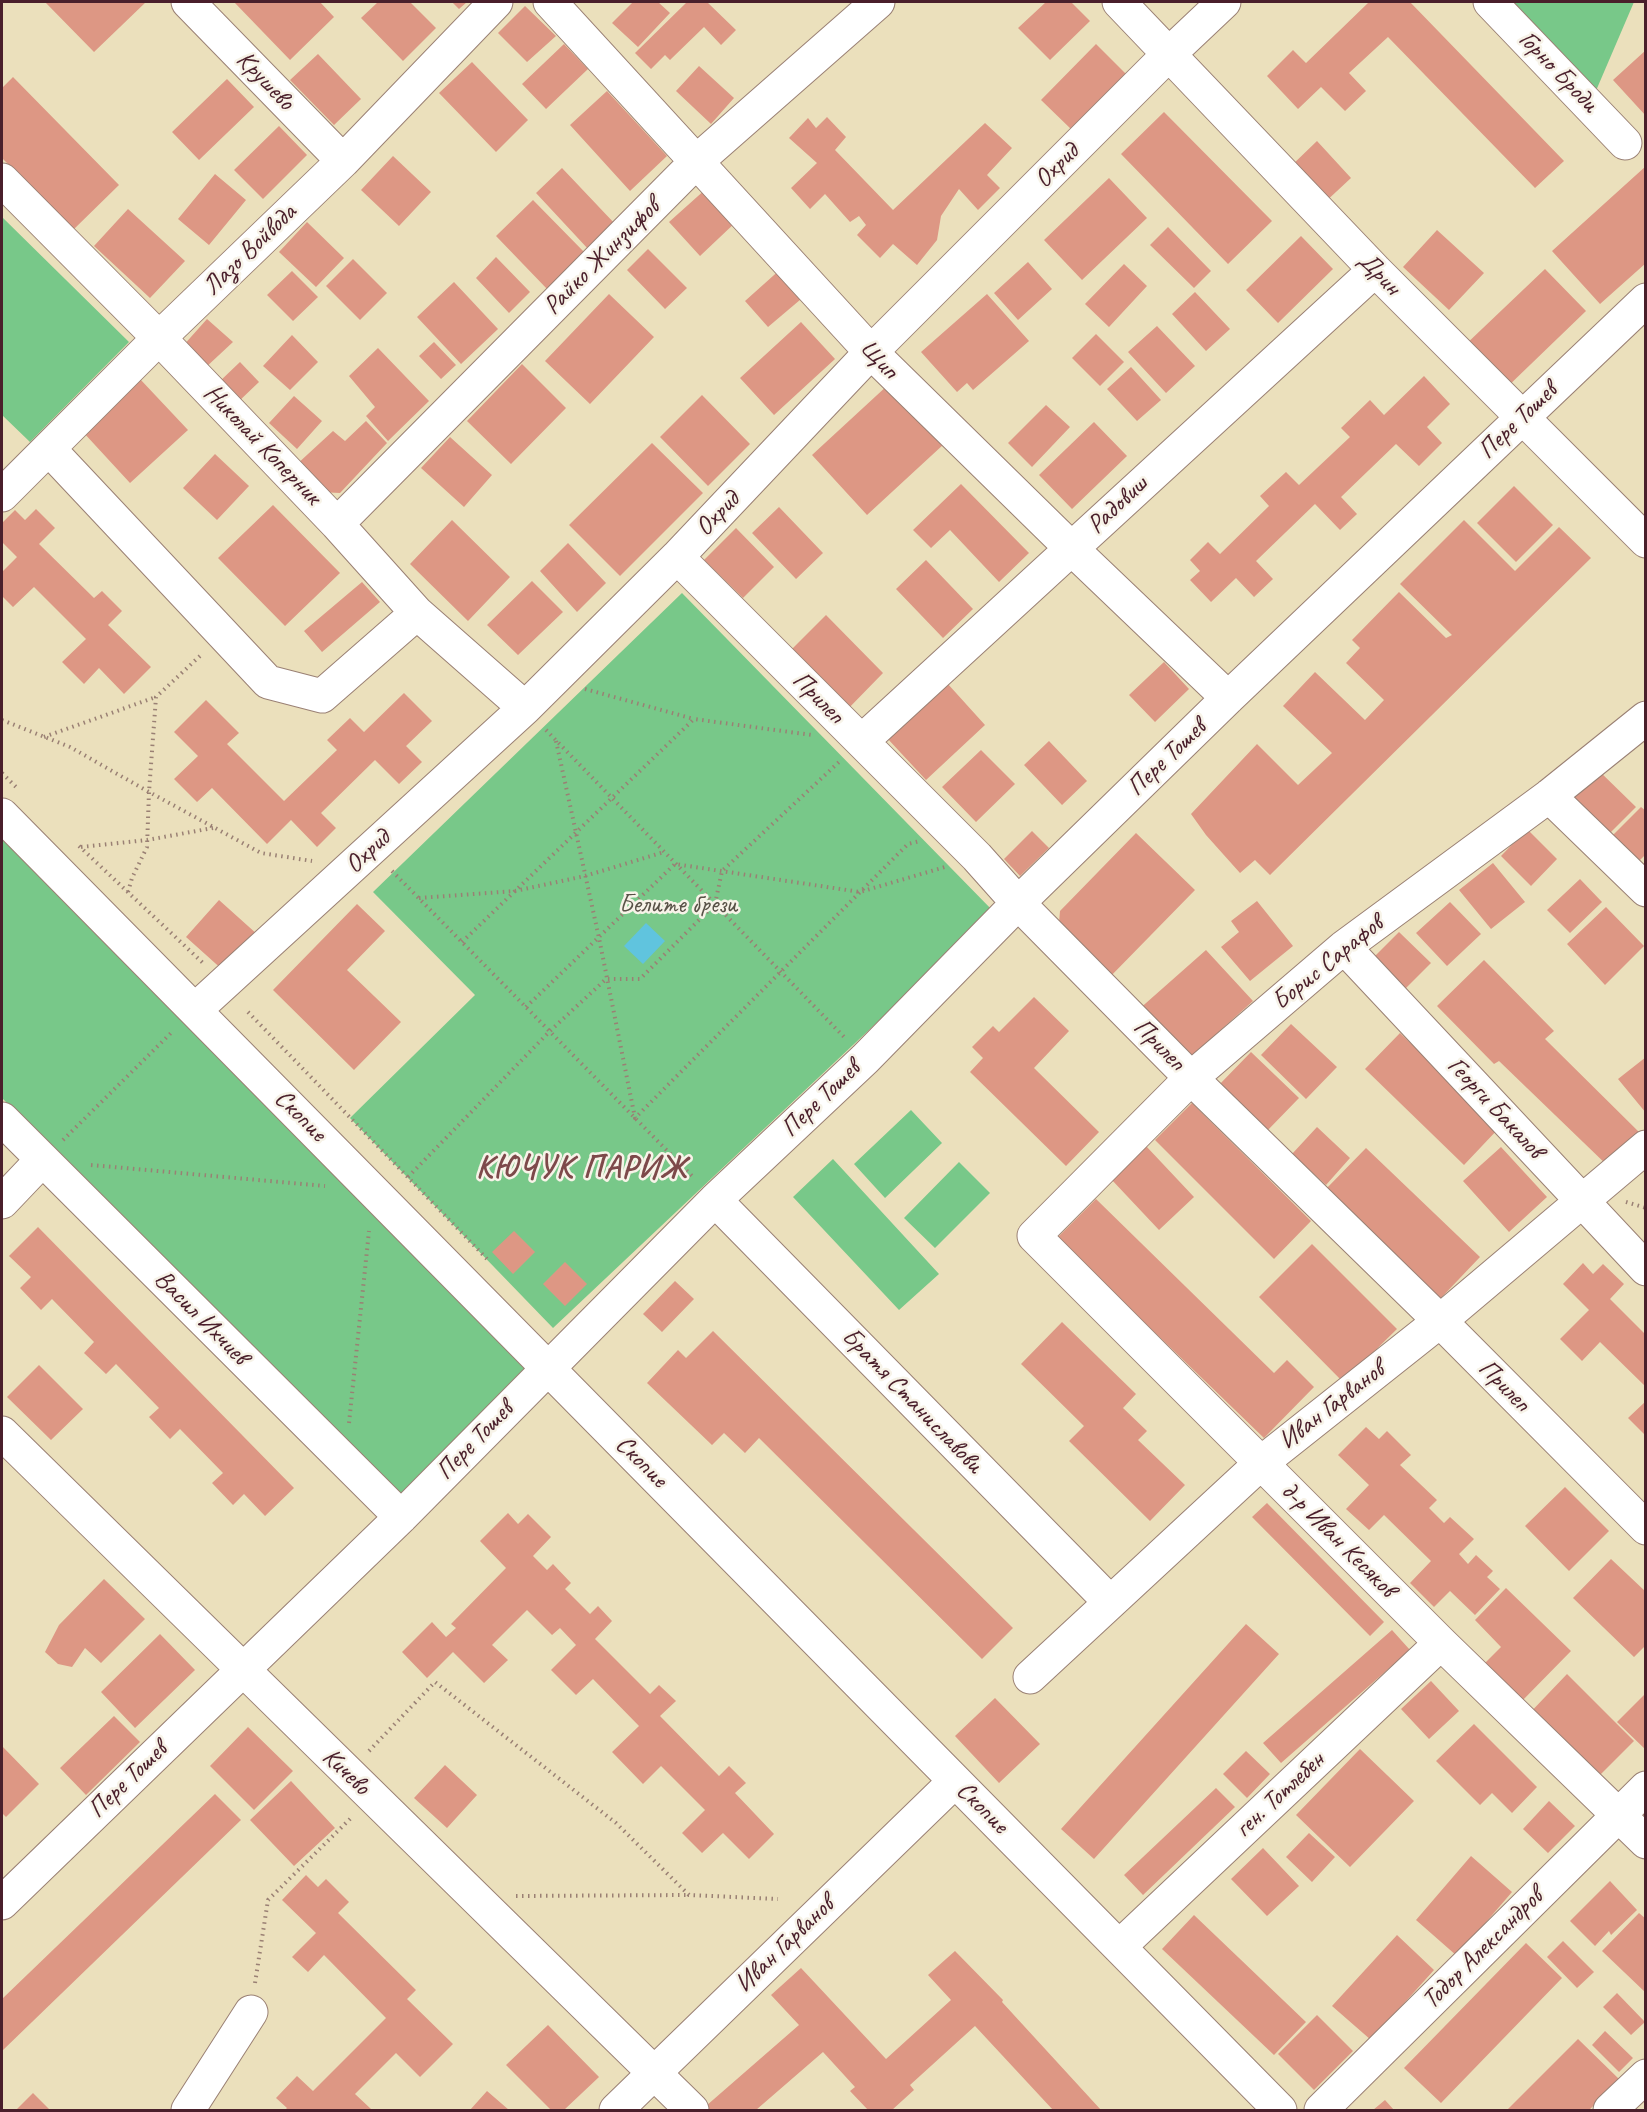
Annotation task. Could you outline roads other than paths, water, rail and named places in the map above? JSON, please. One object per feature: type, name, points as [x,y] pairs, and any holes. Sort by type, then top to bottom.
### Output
[{"type":"street","name":"Крушево","points":[[188,2],[343,161]]},
{"type":"street","name":"Лазо Войвода","points":[[5,485],[49,449],[159,338],[343,161],[496,2]]},
{"type":"street","name":"Щип","points":[[550,2],[871,352],[1228,698]]},
{"type":"street","name":"Райко Жинзифов","points":[[337,524],[697,161],[878,2]]},
{"type":"street","name":"Дрин","points":[[1119,2],[1374,270],[1646,541]]},
{"type":"street","name":"Охрид","points":[[195,1010],[525,708],[677,556],[871,352],[1224,2]]},
{"type":"street","name":"Горно Броди","points":[[1490,2],[1625,143]]},
{"type":"street","name":"Николай Коперник","points":[[2,180],[159,338],[337,524],[417,613],[525,708]]},
{"type":"street","name":"Радовиш","points":[[861,741],[1374,270]]},
{"type":"street","name":"Пере Тошев","points":[[2,1903],[400,1517],[547,1367],[716,1200],[864,1059],[1018,903],[1228,698],[1646,300]]},
{"type":"street","points":[[49,449],[268,682],[322,696],[417,613]]},
{"type":"street","name":"Прилеп","points":[[677,556],[977,857],[1018,903],[1191,1078],[1440,1321],[1646,1528]]},
{"type":"street","name":"Борис Сарафов","points":[[1034,1236],[1191,1078],[1344,947],[1549,796],[1646,718]]},
{"type":"street","points":[[1549,796],[1646,890]]},
{"type":"street","name":"Скопие","points":[[9,801],[195,1010],[1280,2110]]},
{"type":"street","name":"Георги Бакалов","points":[[1344,947],[1646,1269]]},
{"type":"street","name":"Васил Ихчиев","points":[[2,1119],[400,1517]]},
{"type":"street","name":"Иван Гарванов","points":[[1030,1677],[1261,1463],[1440,1321],[1646,1147]]},
{"type":"street","points":[[2,1202],[42,1160]]},
{"type":"street","name":"Братя Станиславови","points":[[716,1200],[1110,1602]]},
{"type":"street","name":"д-р Иван Кесяков","points":[[1034,1236],[1441,1643],[1646,1842]]},
{"type":"street","name":"Кичево","points":[[2,1433],[692,2110]]},
{"type":"street","name":"ген. Тотлебен","points":[[1119,1947],[1441,1643]]},
{"type":"street","name":"Иван Гарванов","points":[[616,2110],[955,1780]]},
{"type":"street","name":"Тодор Александров","points":[[1321,2110],[1646,1788]]},
{"type":"street","points":[[188,2110],[251,2012]]},
{"type":"street","points":[[1610,2110],[1646,2076]]},
{"type":"water","points":[[646,923],[665,941],[643,964],[624,946]]},
{"type":"district","name":"КЮЧУК ПАРИЖ","points":[[582,1169]]},
{"type":"park label","name":"Белите брези","points":[[678,905]]}]
